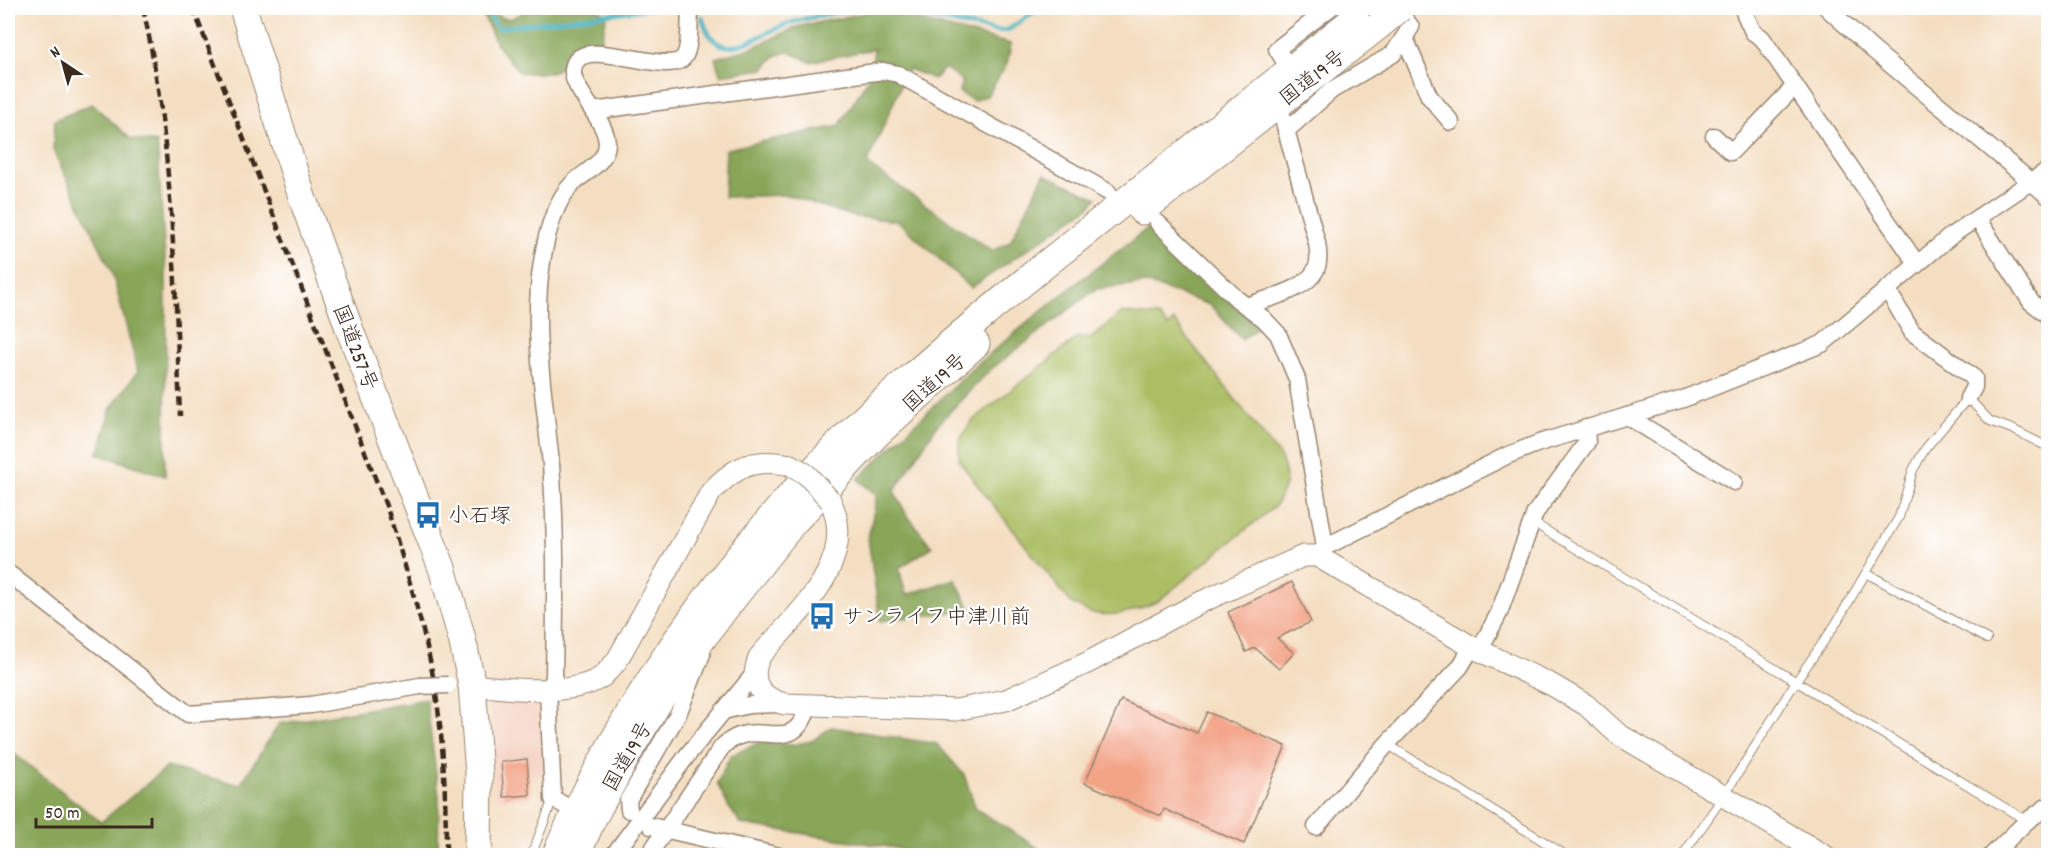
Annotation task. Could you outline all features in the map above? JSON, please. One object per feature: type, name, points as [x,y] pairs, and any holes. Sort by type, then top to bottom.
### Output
[{"type":"highway","name":"国道257号","points":[[243,8],[302,197],[349,328],[442,568],[462,639],[460,685],[479,772],[478,855]]},
{"type":"highway","name":"国道19号","points":[[555,855],[564,805],[613,740],[657,668],[705,599],[776,511],[860,422],[970,326],[1290,69],[1370,15],[1398,8]]},
{"type":"highway","name":"国道19号","points":[[576,855],[632,746],[675,675],[793,523],[877,434],[985,337],[1279,104],[1370,15]]},
{"type":"street","points":[[564,805],[548,690],[554,678],[556,530],[538,325],[541,263],[552,223],[563,196],[596,165],[605,154],[607,143],[604,131],[574,81],[572,71],[578,59],[595,54],[666,63],[682,59],[686,54],[690,8]]},
{"type":"street","points":[[1290,69],[1277,49],[1330,8]]},
{"type":"street","points":[[1286,131],[1332,90],[1393,54],[1411,27],[1398,8]]},
{"type":"street","points":[[1747,8],[1744,12],[1753,32],[1762,38],[1917,264]]},
{"type":"street","points":[[1827,8],[1873,50],[2049,196]]},
{"type":"street","points":[[1405,38],[1429,96],[1451,122]]},
{"type":"street","points":[[593,111],[883,71],[898,74],[1108,192]]},
{"type":"street","points":[[1714,136],[1731,152],[1795,86]]},
{"type":"street","points":[[1246,306],[1305,284],[1314,275],[1318,263],[1317,243],[1279,104]]},
{"type":"street","points":[[723,711],[749,705],[785,704],[956,710],[1006,700],[1087,663],[1197,604],[1303,556],[1321,551],[1506,456],[1539,443],[1683,399],[1822,344],[1952,235],[2049,170]]},
{"type":"street","points":[[1977,218],[2031,302],[2049,315]]},
{"type":"street","points":[[1158,223],[1278,334],[1297,379],[1321,551],[1475,649],[1552,685],[1586,705],[1618,734],[1825,855]]},
{"type":"street","points":[[1887,289],[1912,332],[1974,378],[1974,387],[1968,398]]},
{"type":"street","points":[[1627,416],[1734,482]]},
{"type":"street","points":[[1316,827],[1387,744],[1475,649],[1499,613],[1535,513],[1587,442],[1586,428]]},
{"type":"street","points":[[8,573],[188,714],[311,705],[420,686],[460,685],[548,690],[582,685],[602,676],[616,662],[701,508],[723,478],[739,468],[758,462],[792,465],[806,474],[830,500],[838,523],[838,540],[834,560],[825,579],[812,596],[760,656],[754,674],[663,786],[613,855]]},
{"type":"street","points":[[629,810],[628,800],[678,714],[698,662],[724,610]]},
{"type":"street","points":[[754,674],[757,684],[767,697],[785,704]]},
{"type":"street","points":[[648,855],[658,829],[729,740],[745,733],[782,735],[790,733],[802,723],[809,705]]},
{"type":"street","points":[[1991,855],[2027,821],[2049,806]]},
{"type":"street","points":[[658,829],[779,855]]},
{"type":"lane","points":[[1682,855],[1723,797],[1795,682],[1835,625],[1899,517],[1913,470],[1925,449],[1968,398],[1989,421],[2012,429],[2049,447]]},
{"type":"lane","points":[[1532,522],[2027,821]]},
{"type":"lane","points":[[1866,573],[1987,639]]},
{"type":"lane","points":[[1387,744],[1567,855]]},
{"type":"lane","points":[[531,855],[564,805]]},
{"type":"shaded area","points":[[497,699],[543,703],[545,774],[530,775],[532,800],[496,800],[490,708]]},
{"type":"green space","points":[[490,8],[500,17],[510,19],[533,8],[595,8],[607,14],[600,48],[577,52],[563,66],[550,73],[520,73],[498,47],[480,9]]},
{"type":"green space","points":[[878,10],[1011,44],[1007,64],[987,96],[973,101],[959,92],[962,81],[945,68],[934,79],[908,69],[867,164],[992,251],[1010,242],[1044,174],[1097,198],[1089,207],[971,288],[898,221],[851,216],[788,195],[724,197],[726,149],[839,126],[871,74],[874,49],[810,62],[789,52],[775,56],[764,69],[720,75],[715,58],[749,49],[797,27]]},
{"type":"green space","points":[[92,104],[131,139],[157,143],[166,273],[165,476],[98,454],[111,408],[138,371],[112,272],[53,150],[55,120]]},
{"type":"green space","points":[[1148,228],[1258,327],[1242,340],[1210,305],[1146,283],[1096,289],[990,370],[938,424],[894,491],[907,515],[932,547],[899,568],[906,595],[955,579],[971,610],[880,621],[868,538],[877,496],[858,479],[976,365]]},
{"type":"green space","points":[[1121,313],[1159,316],[1168,327],[1174,321],[1281,458],[1286,482],[1276,505],[1157,602],[1142,608],[1109,615],[1087,611],[1071,603],[959,460],[959,440],[972,421],[1078,337],[1090,339]]},
{"type":"green space","points":[[426,699],[439,796],[438,855],[8,855],[8,749],[101,822],[167,767],[240,785],[279,724]]},
{"type":"green space","points":[[831,727],[937,744],[964,775],[976,809],[1049,855],[913,855],[896,848],[741,824],[728,806],[717,783],[731,755],[761,742],[791,745],[812,741]]},
{"type":"building","points":[[1292,582],[1311,622],[1277,638],[1294,653],[1279,669],[1255,648],[1246,652],[1228,612]]},
{"type":"building","points":[[1121,700],[1197,733],[1207,712],[1286,746],[1244,844],[1164,809],[1161,816],[1085,783]]},
{"type":"building","points":[[527,759],[530,795],[504,797],[501,762]]},
{"type":"waterway","points":[[486,8],[498,28],[654,8]]},
{"type":"waterway","points":[[674,8],[680,8]]},
{"type":"waterway","points":[[702,17],[709,34],[718,43],[729,46],[740,45],[793,22],[862,8]]},
{"type":"waterway","points":[[895,8],[923,17],[997,31],[1008,30],[1040,8]]},
{"type":"railway","points":[[143,8],[153,58],[167,160],[174,262],[180,416]]},
{"type":"railway","points":[[193,8],[388,511],[405,565],[429,656],[438,705],[444,780],[446,856]]},
{"type":"place","name":"小石塚","points":[[428,515]]},
{"type":"place","name":"サンライフ中津川前","points":[[822,616]]}]
